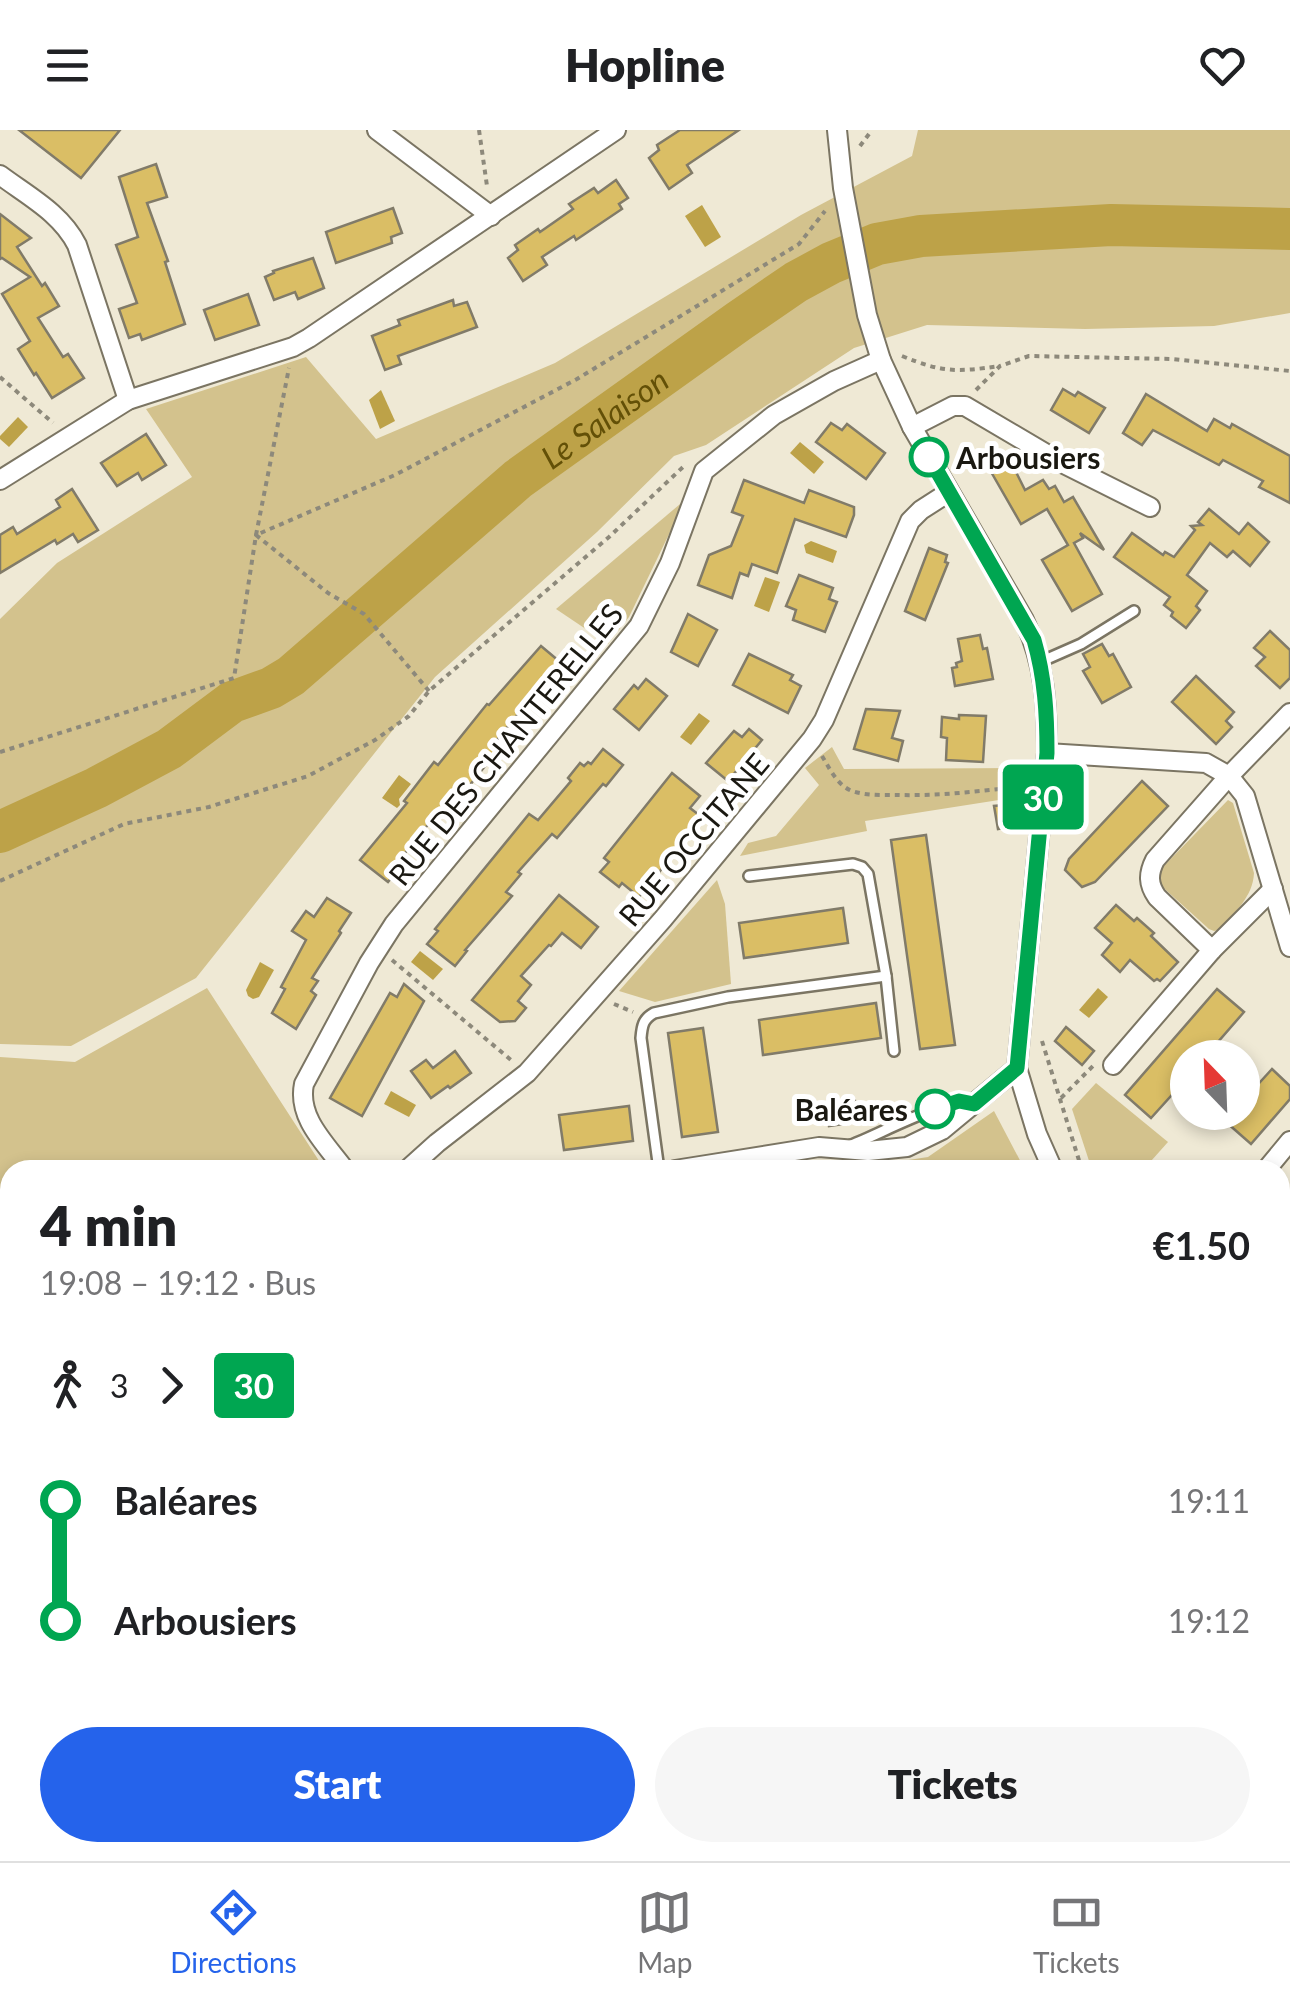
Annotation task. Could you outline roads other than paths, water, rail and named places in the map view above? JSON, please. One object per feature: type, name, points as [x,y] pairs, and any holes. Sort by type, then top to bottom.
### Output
[{"type":"street","points":[[377,130],[491,216]]},
{"type":"street","points":[[0,480],[128,400],[293,347],[616,130]]},
{"type":"street","points":[[837,130],[842,188],[880,360],[912,426],[1024,620],[1040,662],[1047,707],[1047,753],[1017,1068],[1049,1160]]},
{"type":"street","points":[[0,174],[70,231],[128,400]]},
{"type":"street","name":"RUE DES CHANTERELLES","points":[[339,1160],[304,1112],[304,1084],[394,924],[639,626],[670,563],[704,471],[774,414],[880,360]]},
{"type":"street","points":[[912,426],[953,406],[966,406],[1060,462],[1150,508]]},
{"type":"street","name":"RUE OCCITANE","points":[[418,1160],[526,1073],[663,919],[812,739],[824,720],[910,521],[949,492]]},
{"type":"street","points":[[1212,950],[1156,897],[1149,876],[1156,860],[1290,713]]},
{"type":"street","points":[[1047,753],[1206,763],[1229,776],[1245,796],[1290,948]]},
{"type":"street","points":[[1113,1065],[1212,950],[1273,889]]},
{"type":"street","points":[[730,1160],[819,1147],[868,1151],[907,1148],[942,1130],[1017,1068]]},
{"type":"street","points":[[974,1104],[1024,1092]]},
{"type":"lane","points":[[1040,662],[1080,644],[1134,611]]},
{"type":"lane","points":[[749,876],[852,864],[868,874],[894,1051]]},
{"type":"lane","points":[[658,1160],[641,1038],[646,1017],[728,997],[886,976]]},
{"type":"waterway","name":"Le Salaison","points":[[0,832],[169,749],[232,702],[291,676],[518,479],[739,321],[831,263],[877,244],[921,236],[1111,225],[1290,229]]},
{"type":"place","name":"Arbousiers","points":[[929,457]]},
{"type":"place","name":"Baléares","points":[[935,1109]]}]
